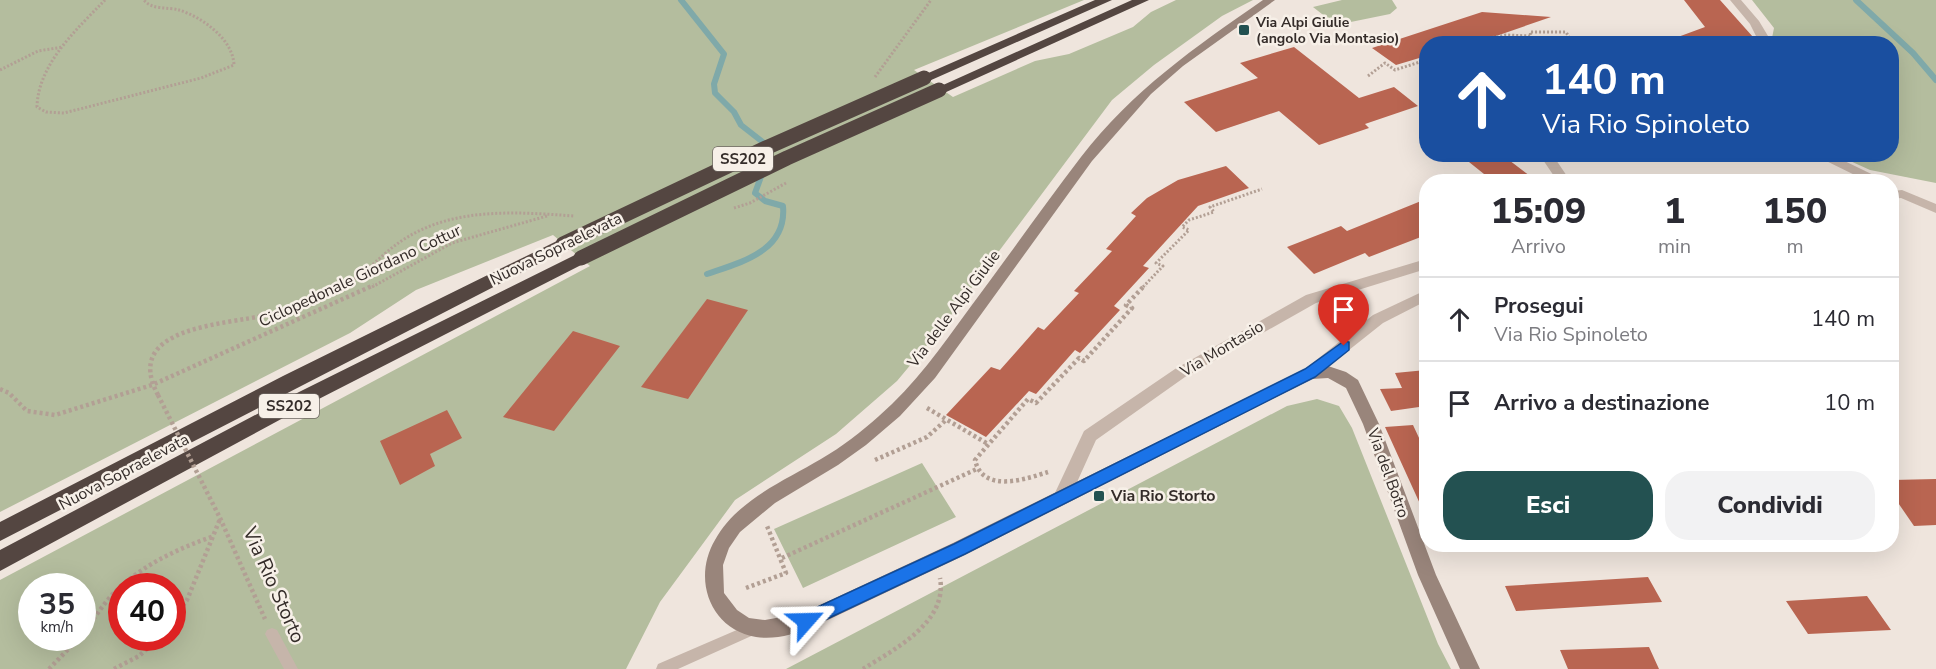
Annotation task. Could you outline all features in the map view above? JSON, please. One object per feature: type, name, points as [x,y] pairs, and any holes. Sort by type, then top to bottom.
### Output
[{"type":"highway","name":"Nuova Sopraelevata","points":[[0,532],[280,386],[564,244],[768,147],[1106,0]]},
{"type":"highway","name":"Nuova Sopraelevata","points":[[0,561],[302,399],[581,258],[777,162],[1143,0]]},
{"type":"street","name":"Via delle Alpi Giulie","points":[[753,629],[732,619],[715,597],[713,582],[715,560],[726,538],[739,522],[769,497],[844,452],[903,404],[936,366],[1087,158],[1147,91],[1179,64],[1270,0]]},
{"type":"street","points":[[1735,0],[1755,23],[1762,36]]},
{"type":"street","points":[[1836,162],[1864,174]]},
{"type":"street","points":[[1899,194],[1936,209]]},
{"type":"street","name":"Via Montasio","points":[[1063,495],[1090,436],[1180,373],[1311,299],[1419,266]]},
{"type":"street","points":[[753,629],[779,629],[806,621],[931,562],[1310,373],[1378,319],[1419,299]]},
{"type":"street","name":"Via del Botro","points":[[1310,373],[1341,376],[1352,384],[1371,424],[1427,575],[1470,669]]},
{"type":"lane","points":[[663,669],[753,629]]},
{"type":"lane","name":"Via Rio Storto","points":[[272,634],[291,669]]},
{"type":"path","points":[[105,0],[63,47],[35,97],[37,107],[46,112],[64,112],[91,107],[201,78],[234,65],[235,58],[230,50],[208,25],[191,14],[173,8],[151,6],[144,3],[144,0]]},
{"type":"path","points":[[1501,36],[1531,36],[1530,32],[1566,32],[1568,36]]},
{"type":"path","points":[[0,70],[38,51],[54,46],[63,47]]},
{"type":"path","points":[[1368,76],[1384,63],[1395,70],[1419,62]]},
{"type":"path","points":[[1048,472],[1022,481],[1003,483],[993,481],[977,469],[975,460],[1028,399],[1036,403],[1079,358],[1084,361],[1132,308],[1126,305],[1163,266],[1156,263],[1189,230],[1182,227],[1189,220],[1214,212],[1210,207],[1262,189]]},
{"type":"path","points":[[750,203],[771,192]]},
{"type":"path","points":[[152,385],[149,362],[155,352],[175,337],[211,323],[264,315],[359,277],[403,240],[431,226],[469,216],[550,214],[586,217]]},
{"type":"path","name":"Ciclopedonale Giordano Cottur","points":[[0,389],[9,393],[27,411],[55,415],[152,385],[226,350],[274,332],[362,292],[452,243],[550,214]]},
{"type":"path","name":"Via Rio Storto","points":[[152,385],[220,518],[272,634]]},
{"type":"path","points":[[927,408],[988,444]]},
{"type":"path","points":[[875,460],[927,437],[946,420]]},
{"type":"path","points":[[782,558],[977,469]]},
{"type":"path","points":[[186,601],[220,518]]},
{"type":"path","points":[[746,588],[786,573],[782,558],[767,525]]},
{"type":"path","points":[[96,616],[131,576],[189,544],[214,536]]},
{"type":"path","points":[[863,669],[895,649],[928,622],[943,594],[942,581],[931,562]]},
{"type":"path","points":[[50,669],[67,651]]},
{"type":"path","points":[[114,669],[145,651]]},
{"type":"green space","points":[[0,0],[1084,0],[914,70],[953,97],[1035,61],[1069,54],[1133,27],[1151,12],[1176,0],[1253,0],[1222,16],[1154,65],[1112,100],[943,326],[897,381],[836,434],[735,500],[660,602],[626,669],[0,669],[0,580],[590,266],[553,235],[416,290],[350,333],[0,512]]},
{"type":"green space","points":[[1342,0],[1392,0],[1397,8],[1390,14],[1336,25],[1313,7]]},
{"type":"green space","points":[[1752,0],[1936,0],[1936,183],[1870,170],[1852,162],[1899,162],[1899,36],[1772,36],[1774,28]]},
{"type":"green space","points":[[1317,399],[1339,406],[1352,428],[1438,644],[1451,669],[786,669],[1287,406]]},
{"type":"green space","points":[[922,463],[956,517],[803,588],[774,529]]},
{"type":"building","points":[[1684,0],[1720,0],[1752,36],[1681,36],[1705,27]]},
{"type":"building","points":[[1482,12],[1551,17],[1496,36],[1419,36],[1419,58],[1396,65],[1372,48]]},
{"type":"building","points":[[1294,47],[1359,98],[1394,87],[1418,106],[1365,124],[1369,128],[1319,145],[1279,111],[1216,132],[1184,102],[1258,78],[1240,63]]},
{"type":"building","points":[[1469,162],[1512,162],[1527,174],[1484,174]]},
{"type":"building","points":[[1226,166],[1249,188],[1198,206],[1143,266],[1149,268],[1114,306],[1120,310],[1080,353],[1075,350],[1036,394],[1029,391],[986,437],[946,415],[991,367],[1000,370],[1038,327],[1044,330],[1079,293],[1074,291],[1112,251],[1106,249],[1136,216],[1131,213],[1147,198],[1178,180]]},
{"type":"building","points":[[1419,202],[1419,238],[1369,257],[1365,253],[1314,274],[1287,247],[1341,226],[1347,231]]},
{"type":"building","points":[[707,299],[748,310],[688,399],[641,387]]},
{"type":"building","points":[[573,331],[620,346],[554,431],[503,417]]},
{"type":"building","points":[[1419,371],[1419,407],[1391,411],[1380,389],[1402,388],[1395,373]]},
{"type":"building","points":[[447,410],[462,438],[430,454],[435,466],[400,485],[380,441]]},
{"type":"building","points":[[1413,425],[1419,438],[1419,502],[1385,427]]},
{"type":"building","points":[[1936,479],[1936,525],[1914,526],[1899,504],[1899,480]]},
{"type":"building","points":[[1648,577],[1662,602],[1516,611],[1505,586]]},
{"type":"building","points":[[1867,596],[1891,630],[1808,634],[1786,601]]},
{"type":"building","points":[[1649,647],[1659,669],[1568,669],[1560,650]]},
{"type":"waterway","points":[[681,0],[724,54],[714,84],[715,93],[734,112],[741,125],[764,143],[766,163],[755,193],[765,201],[783,206],[778,234],[770,244],[747,259],[707,274]]},
{"type":"waterway","points":[[1856,0],[1895,36]]},
{"type":"waterway","points":[[1899,40],[1936,80]]},
{"type":"place","name":"Via Alpi Giulie (angolo Via Montasio)","points":[[1244,30]]},
{"type":"place","name":"Via Rio Storto","points":[[1099,496]]},
{"type":"route","points":[[806,621],[959,549],[1310,373],[1344,346]]}]
